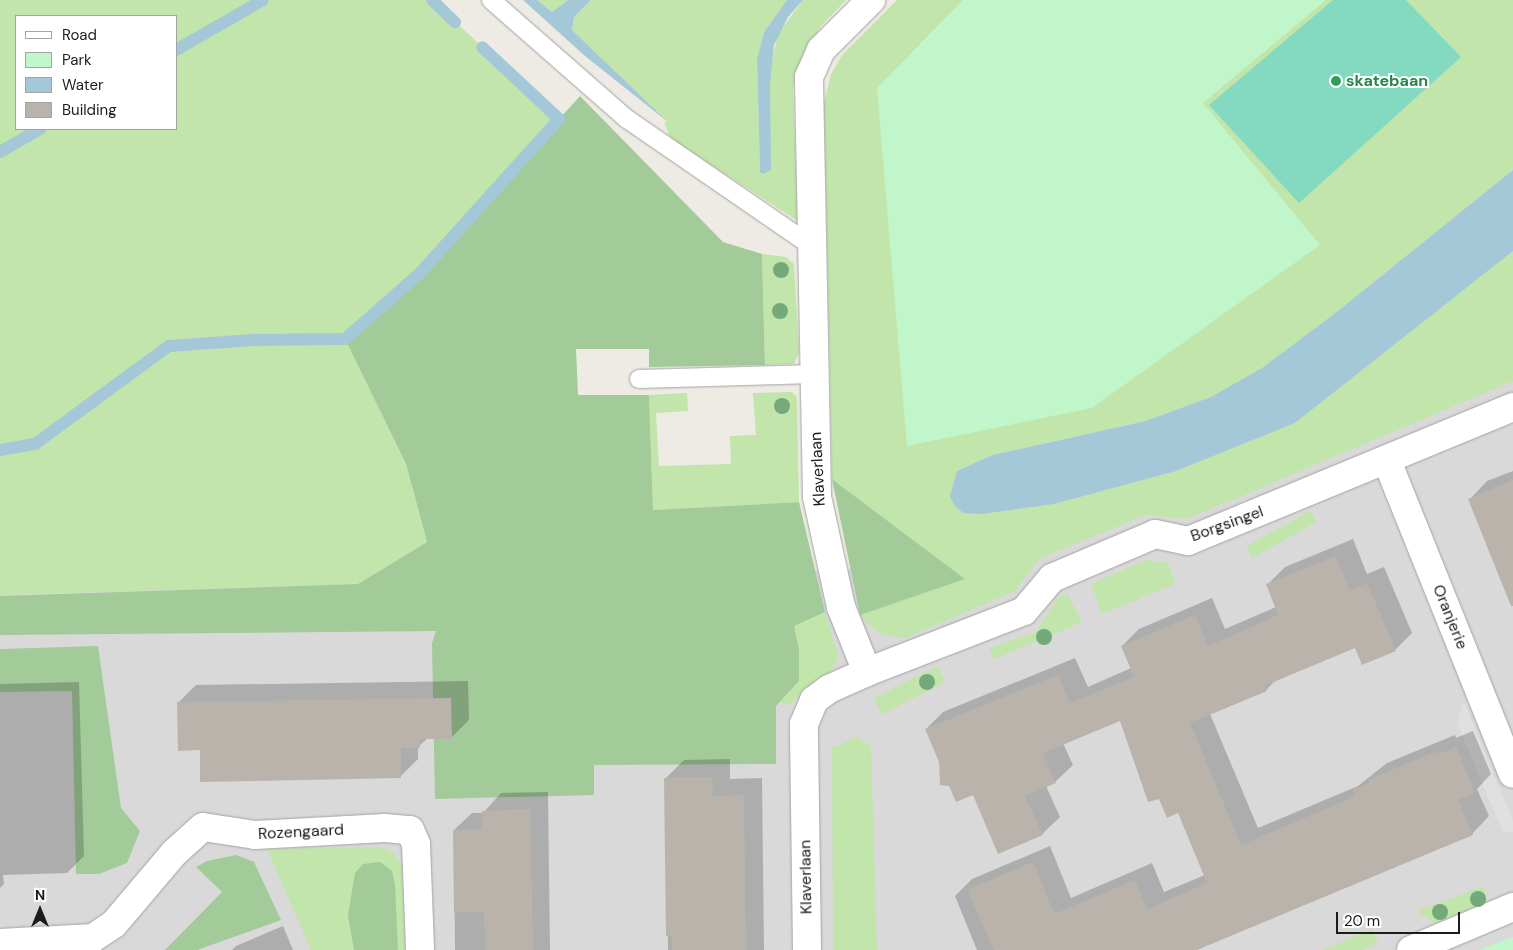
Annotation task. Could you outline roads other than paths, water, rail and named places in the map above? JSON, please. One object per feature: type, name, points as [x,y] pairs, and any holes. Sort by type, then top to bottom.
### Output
[{"type":"street","name":"Klaverlaan","points":[[807,950],[804,724],[814,700],[829,688],[867,672],[841,607],[817,497],[809,77],[821,50],[871,0]]},
{"type":"street","name":"Borgsingel","points":[[867,672],[1024,611],[1052,578],[1155,534],[1188,541],[1387,461],[1513,407]]},
{"type":"street","name":"Oranjerie","points":[[1387,461],[1513,774]]},
{"type":"street","name":"Rozengaard","points":[[0,943],[93,938],[114,924],[174,853],[203,826],[255,836],[384,828],[410,830],[416,844],[420,950]]},
{"type":"street","points":[[1411,950],[1513,907]]},
{"type":"lane","points":[[491,0],[627,119],[812,246]]},
{"type":"lane","points":[[639,379],[815,374]]},
{"type":"water","points":[[523,0],[537,0],[552,12],[568,0],[591,0],[574,17],[572,30],[668,122],[585,56]]},
{"type":"water","points":[[787,0],[803,0],[788,17],[774,45],[770,83],[771,170],[763,174],[760,172],[757,59],[764,32]]},
{"type":"water","points":[[1513,170],[1513,251],[1295,423],[1176,471],[1054,504],[982,514],[963,513],[954,505],[950,496],[957,471],[992,455],[1146,421],[1211,397],[1262,368],[1338,311]]},
{"type":"waterway","points":[[178,49],[263,0]]},
{"type":"waterway","points":[[432,0],[455,22]]},
{"type":"waterway","points":[[0,450],[35,444],[169,346],[253,340],[345,339],[419,274],[559,119],[482,47]]},
{"type":"waterway","points":[[0,152],[38,130]]},
{"type":"place","name":"skatebaan","points":[[1336,81]]}]
